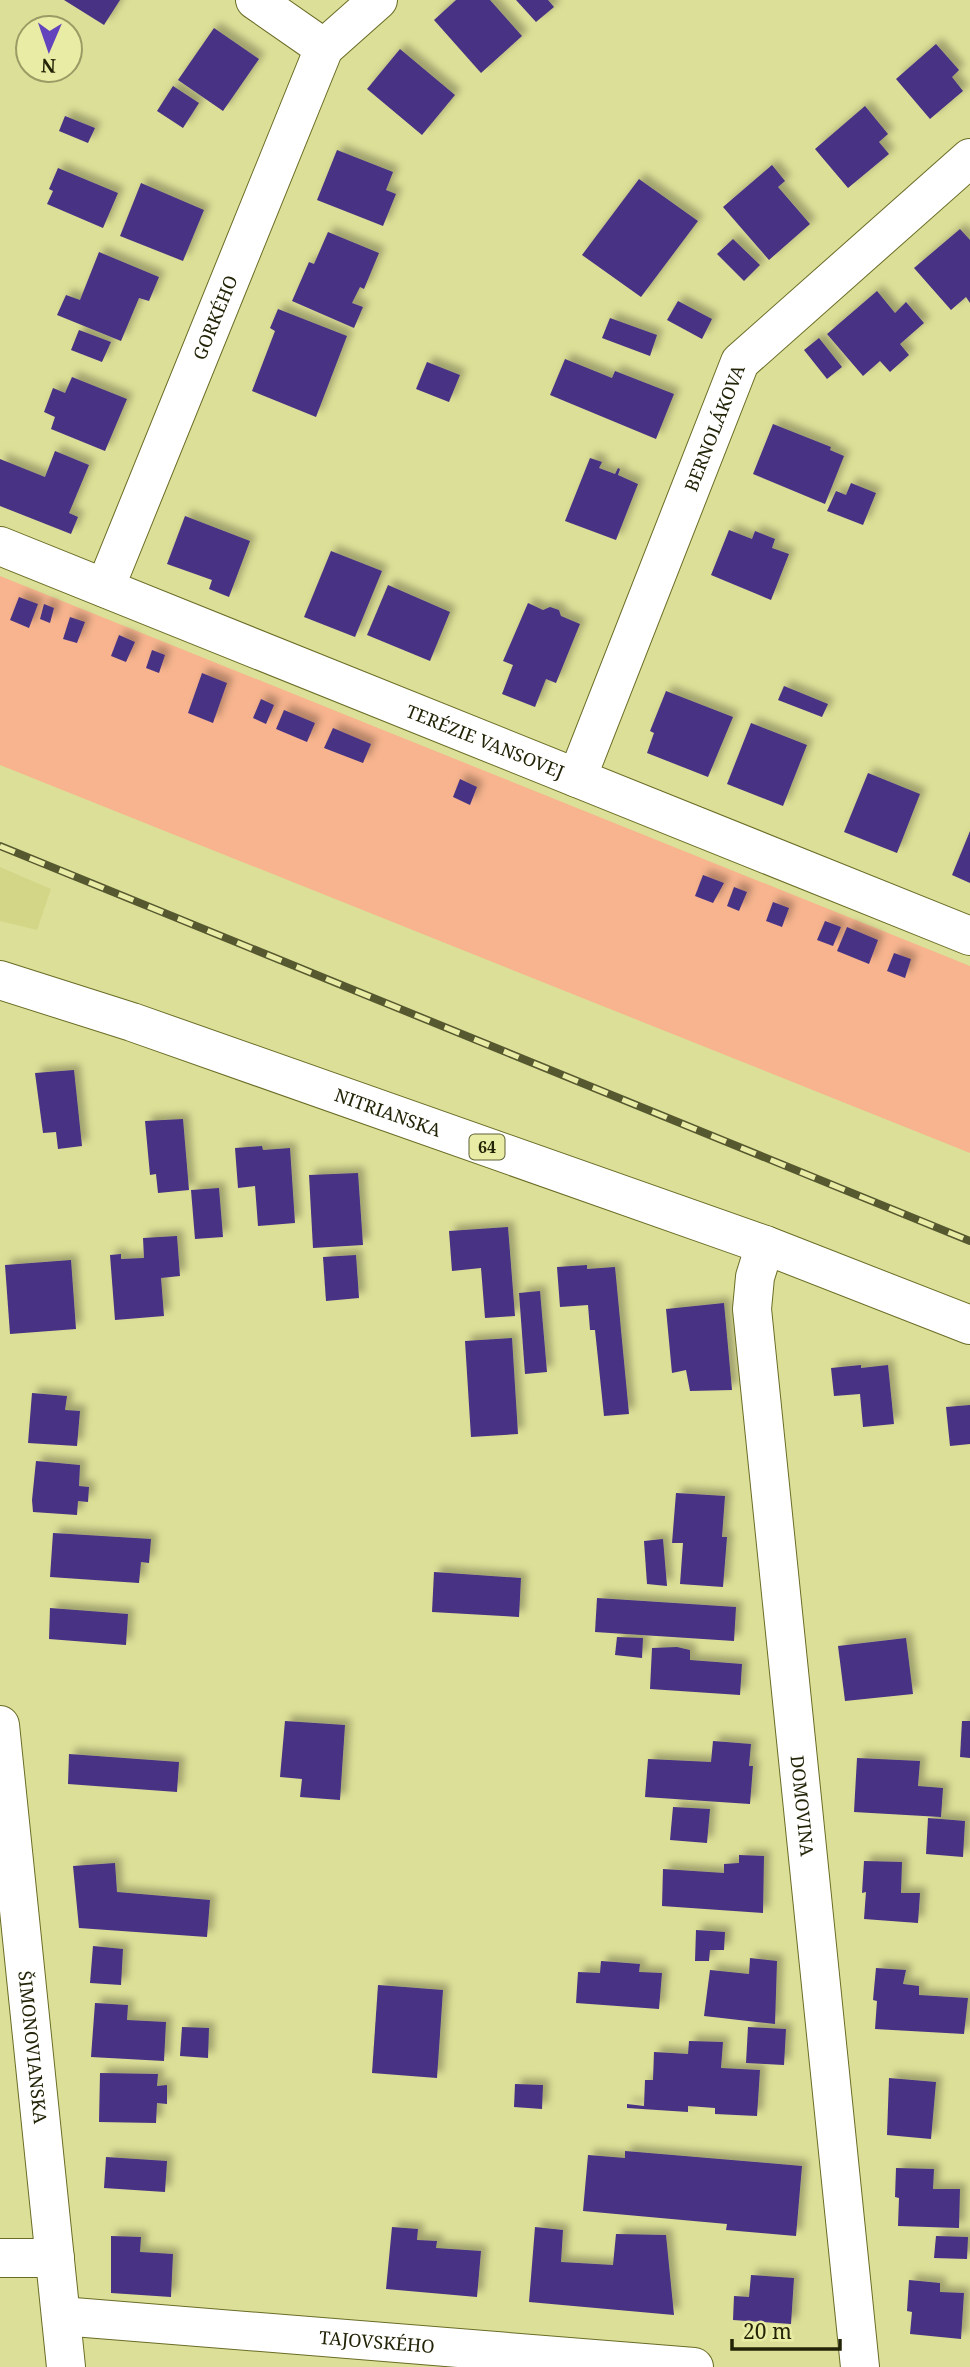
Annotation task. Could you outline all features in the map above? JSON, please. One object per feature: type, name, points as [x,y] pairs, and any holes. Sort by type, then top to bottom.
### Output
[{"type":"street","points":[[256,0],[324,48]]},
{"type":"street","name":"GORKÉHO","points":[[105,588],[324,48],[378,0]]},
{"type":"street","name":"BERNOLÁKOVA","points":[[577,778],[740,362],[970,158]]},
{"type":"street","name":"TERÉZIE VANSOVEJ","points":[[0,546],[970,936]]},
{"type":"street","name":"NITRIANSKA","points":[[0,980],[170,1035],[765,1245],[970,1325]]},
{"type":"street","name":"DOMOVINA","points":[[765,1245],[755,1276],[752,1309],[860,2367]]},
{"type":"street","name":"ŠIMONOVIANSKA","points":[[0,1726],[66,2367]]},
{"type":"street","points":[[0,2258],[55,2259]]},
{"type":"street","name":"TAJOVSKÉHO","points":[[61,2316],[607,2363],[694,2367]]},
{"type":"shaded area","points":[[0,576],[970,966],[970,1153],[0,765]]},
{"type":"shaded area","points":[[0,867],[51,889],[37,930],[0,921]]},
{"type":"building","points":[[64,0],[120,0],[104,25]]},
{"type":"building","points":[[456,0],[490,0],[522,36],[481,73],[434,20]]},
{"type":"building","points":[[516,0],[548,0],[554,7],[536,22]]},
{"type":"building","points":[[214,28],[259,59],[223,111],[178,80]]},
{"type":"building","points":[[936,44],[959,70],[952,77],[963,91],[930,119],[896,79]]},
{"type":"building","points":[[400,49],[455,95],[422,135],[367,89]]},
{"type":"building","points":[[173,86],[199,103],[183,128],[157,111]]},
{"type":"building","points":[[865,106],[888,134],[879,142],[889,154],[848,188],[815,149]]},
{"type":"building","points":[[65,116],[95,128],[88,143],[59,131]]},
{"type":"building","points":[[337,150],[393,172],[386,190],[396,194],[383,226],[317,200]]},
{"type":"building","points":[[772,165],[785,181],[778,187],[810,224],[769,260],[723,207]]},
{"type":"building","points":[[58,168],[118,193],[103,228],[47,204],[53,191],[49,189]]},
{"type":"building","points":[[639,179],[698,221],[641,297],[582,255]]},
{"type":"building","points":[[141,183],[204,210],[183,261],[120,236]]},
{"type":"building","points":[[960,229],[970,240],[970,303],[966,297],[951,310],[914,268]]},
{"type":"building","points":[[328,232],[379,253],[364,289],[360,287],[352,303],[363,307],[354,328],[292,301],[309,262],[314,264]]},
{"type":"building","points":[[733,239],[760,265],[744,281],[717,254]]},
{"type":"building","points":[[99,252],[159,277],[149,301],[139,298],[121,341],[57,315],[66,295],[80,300]]},
{"type":"building","points":[[877,291],[895,313],[906,302],[924,323],[900,344],[909,355],[890,372],[880,361],[863,376],[827,334]]},
{"type":"building","points":[[678,301],[712,319],[702,339],[667,320]]},
{"type":"building","points":[[278,309],[347,336],[316,417],[252,391],[275,331],[270,328]]},
{"type":"building","points":[[610,318],[657,335],[650,356],[602,338]]},
{"type":"building","points":[[79,330],[111,342],[102,362],[71,350]]},
{"type":"building","points":[[819,338],[842,367],[827,379],[804,350]]},
{"type":"building","points":[[565,359],[612,378],[615,371],[674,394],[656,439],[550,395]]},
{"type":"building","points":[[427,362],[460,375],[449,402],[416,389]]},
{"type":"building","points":[[72,377],[127,399],[105,451],[51,429],[55,417],[44,412],[53,388],[65,393]]},
{"type":"building","points":[[773,424],[831,447],[830,450],[844,456],[825,504],[753,474]]},
{"type":"building","points":[[55,451],[89,465],[69,513],[78,517],[71,534],[0,506],[0,459],[45,477]]},
{"type":"building","points":[[590,458],[602,462],[599,468],[615,474],[618,468],[620,469],[618,475],[638,484],[616,540],[565,521]]},
{"type":"building","points":[[851,483],[876,493],[863,525],[827,511],[836,491],[846,495]]},
{"type":"building","points":[[185,516],[250,541],[229,597],[209,589],[212,580],[167,564]]},
{"type":"building","points":[[729,530],[752,539],[755,531],[775,539],[772,548],[789,554],[771,600],[711,575]]},
{"type":"building","points":[[331,551],[382,571],[355,637],[304,617]]},
{"type":"building","points":[[388,585],[450,612],[430,661],[367,635]]},
{"type":"building","points":[[19,597],[38,604],[29,628],[10,620]]},
{"type":"building","points":[[528,603],[543,610],[550,607],[559,610],[561,616],[580,624],[556,683],[546,679],[535,707],[502,694],[513,665],[503,661]]},
{"type":"building","points":[[44,604],[54,608],[50,623],[40,619]]},
{"type":"building","points":[[70,617],[85,622],[77,643],[63,639]]},
{"type":"building","points":[[119,635],[135,642],[126,662],[111,656]]},
{"type":"building","points":[[152,650],[165,655],[159,673],[146,668]]},
{"type":"building","points":[[202,673],[227,683],[213,723],[188,713]]},
{"type":"building","points":[[784,686],[828,704],[822,717],[778,700]]},
{"type":"building","points":[[666,691],[733,717],[708,777],[647,753],[654,733],[650,731]]},
{"type":"building","points":[[261,699],[274,705],[266,724],[253,718]]},
{"type":"building","points":[[284,710],[315,723],[307,742],[276,729]]},
{"type":"building","points":[[751,723],[807,745],[783,806],[727,784]]},
{"type":"building","points":[[333,728],[371,744],[363,763],[324,748]]},
{"type":"building","points":[[868,773],[920,794],[897,853],[844,832]]},
{"type":"building","points":[[460,779],[477,787],[470,805],[453,797]]},
{"type":"building","points":[[970,831],[970,883],[952,875]]},
{"type":"building","points":[[703,875],[724,883],[713,903],[695,896]]},
{"type":"building","points":[[734,887],[747,892],[739,911],[727,906]]},
{"type":"building","points":[[773,902],[789,908],[782,927],[766,921]]},
{"type":"building","points":[[825,921],[841,927],[833,946],[817,940]]},
{"type":"building","points":[[847,927],[878,940],[869,964],[837,951]]},
{"type":"building","points":[[894,953],[911,959],[905,978],[887,971]]},
{"type":"building","points":[[74,1070],[82,1146],[58,1149],[56,1132],[43,1133],[35,1073]]},
{"type":"building","points":[[183,1119],[189,1190],[158,1193],[156,1174],[150,1175],[145,1121]]},
{"type":"building","points":[[262,1146],[263,1150],[290,1148],[295,1223],[258,1226],[255,1186],[238,1188],[235,1148]]},
{"type":"building","points":[[358,1173],[363,1245],[313,1248],[309,1175]]},
{"type":"building","points":[[219,1188],[223,1237],[195,1239],[191,1190]]},
{"type":"building","points":[[508,1227],[515,1316],[485,1318],[481,1268],[452,1271],[449,1231]]},
{"type":"building","points":[[177,1236],[180,1276],[161,1278],[164,1316],[115,1320],[110,1255],[121,1254],[121,1259],[144,1258],[143,1238]]},
{"type":"building","points":[[356,1255],[359,1298],[326,1301],[323,1257]]},
{"type":"building","points":[[71,1260],[76,1329],[10,1334],[5,1265]]},
{"type":"building","points":[[587,1265],[587,1269],[615,1267],[629,1414],[604,1416],[595,1330],[590,1330],[588,1305],[560,1307],[557,1267]]},
{"type":"building","points":[[540,1291],[547,1372],[525,1374],[519,1293]]},
{"type":"building","points":[[724,1303],[732,1390],[690,1391],[686,1370],[672,1373],[666,1309]]},
{"type":"building","points":[[512,1338],[518,1434],[471,1437],[465,1341]]},
{"type":"building","points":[[861,1365],[861,1368],[888,1365],[894,1424],[863,1427],[860,1394],[834,1396],[831,1368]]},
{"type":"building","points":[[32,1393],[67,1396],[65,1410],[80,1411],[77,1446],[28,1443]]},
{"type":"building","points":[[970,1405],[970,1444],[950,1446],[946,1407]]},
{"type":"building","points":[[36,1461],[80,1465],[79,1486],[89,1487],[88,1502],[78,1501],[77,1515],[33,1512]]},
{"type":"building","points":[[676,1493],[725,1496],[722,1537],[727,1537],[723,1587],[680,1584],[683,1543],[672,1543]]},
{"type":"building","points":[[53,1533],[151,1539],[149,1563],[141,1562],[139,1583],[50,1577]]},
{"type":"building","points":[[663,1539],[667,1586],[647,1584],[644,1541]]},
{"type":"building","points":[[434,1572],[521,1578],[519,1617],[432,1612]]},
{"type":"building","points":[[597,1598],[736,1607],[734,1641],[595,1632]]},
{"type":"building","points":[[50,1608],[128,1614],[126,1645],[49,1639]]},
{"type":"building","points":[[617,1637],[643,1638],[642,1658],[615,1655]]},
{"type":"building","points":[[906,1638],[913,1694],[845,1701],[838,1646]]},
{"type":"building","points":[[677,1647],[690,1650],[690,1660],[742,1664],[740,1695],[650,1689],[652,1648]]},
{"type":"building","points":[[285,1721],[345,1725],[340,1800],[300,1797],[302,1779],[280,1777]]},
{"type":"building","points":[[962,1721],[970,1721],[970,1758],[960,1757]]},
{"type":"building","points":[[713,1741],[751,1744],[749,1766],[753,1766],[750,1804],[645,1797],[648,1759],[711,1762]]},
{"type":"building","points":[[69,1754],[179,1762],[177,1792],[68,1784]]},
{"type":"building","points":[[857,1758],[920,1761],[918,1786],[943,1788],[941,1817],[854,1812]]},
{"type":"building","points":[[673,1807],[710,1809],[707,1843],[670,1840]]},
{"type":"building","points":[[928,1818],[965,1821],[963,1857],[926,1854]]},
{"type":"building","points":[[739,1855],[764,1856],[763,1913],[662,1906],[663,1869],[724,1873],[724,1864],[739,1863]]},
{"type":"building","points":[[864,1861],[902,1862],[901,1893],[920,1893],[918,1923],[864,1919]]},
{"type":"building","points":[[115,1863],[117,1892],[210,1900],[207,1937],[79,1928],[73,1866]]},
{"type":"building","points":[[696,1930],[725,1932],[724,1950],[710,1950],[709,1961],[695,1961]]},
{"type":"building","points":[[93,1946],[123,1949],[121,1985],[90,1983]]},
{"type":"building","points":[[750,1958],[777,1961],[775,2024],[704,2016],[710,1970],[749,1974]]},
{"type":"building","points":[[601,1961],[640,1964],[639,1972],[662,1973],[659,2009],[576,2003],[578,1972],[600,1973]]},
{"type":"building","points":[[876,1968],[906,1970],[903,1984],[919,1986],[919,1995],[968,1998],[964,2034],[875,2029],[877,2001],[873,2000]]},
{"type":"building","points":[[378,1985],[443,1990],[437,2078],[372,2073]]},
{"type":"building","points":[[95,2003],[128,2005],[127,2020],[166,2022],[164,2061],[91,2057]]},
{"type":"building","points":[[182,2027],[209,2028],[208,2058],[180,2056]]},
{"type":"building","points":[[748,2027],[786,2029],[784,2065],[746,2063]]},
{"type":"building","points":[[689,2041],[723,2042],[721,2068],[760,2070],[757,2116],[715,2114],[715,2108],[688,2106],[688,2112],[627,2108],[627,2104],[644,2106],[645,2080],[653,2080],[654,2052],[688,2054]]},
{"type":"building","points":[[100,2073],[158,2074],[157,2086],[167,2085],[167,2104],[157,2103],[156,2123],[99,2122]]},
{"type":"building","points":[[889,2078],[936,2082],[931,2139],[887,2135]]},
{"type":"building","points":[[515,2084],[543,2085],[542,2109],[514,2107]]},
{"type":"building","points":[[625,2151],[802,2166],[796,2236],[726,2230],[727,2224],[583,2211],[588,2155],[625,2158]]},
{"type":"building","points":[[106,2157],[167,2161],[165,2192],[104,2188]]},
{"type":"building","points":[[896,2168],[934,2169],[933,2189],[960,2189],[959,2228],[898,2226]]},
{"type":"building","points":[[392,2227],[418,2229],[417,2240],[437,2241],[436,2248],[481,2251],[477,2297],[386,2289]]},
{"type":"building","points":[[535,2227],[563,2230],[561,2262],[613,2265],[616,2234],[666,2235],[674,2315],[529,2302]]},
{"type":"building","points":[[111,2236],[141,2237],[140,2252],[173,2254],[171,2297],[111,2293]]},
{"type":"building","points":[[936,2236],[968,2237],[967,2259],[934,2258]]},
{"type":"building","points":[[751,2275],[794,2278],[791,2324],[733,2320],[734,2296],[749,2297]]},
{"type":"building","points":[[909,2280],[940,2283],[940,2292],[964,2293],[961,2339],[910,2334],[912,2312],[907,2311]]},
{"type":"railway","points":[[0,846],[970,1241]]}]
